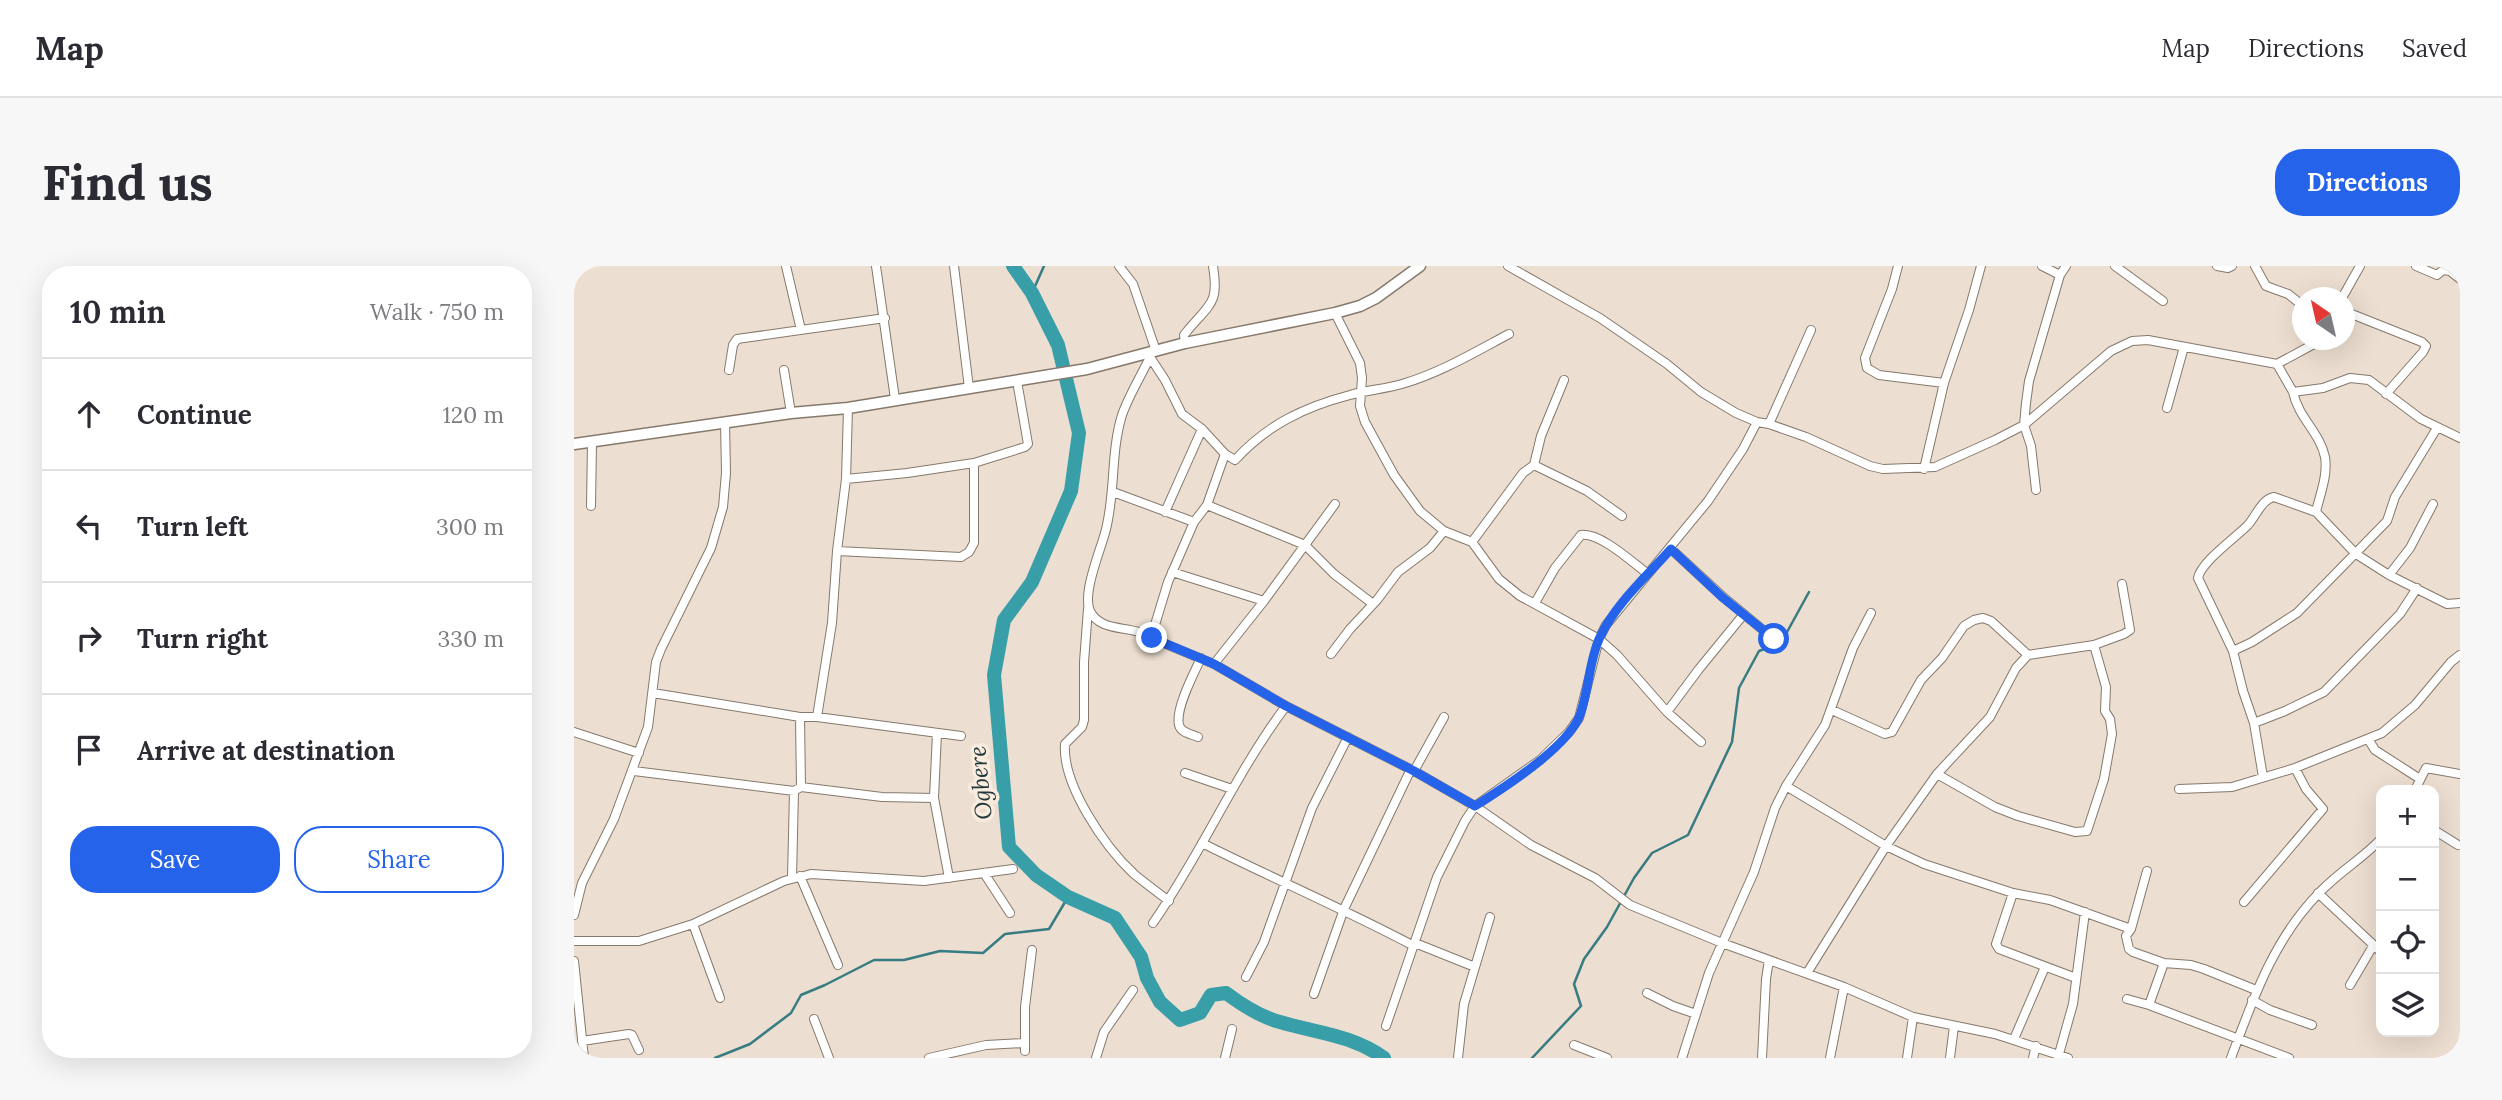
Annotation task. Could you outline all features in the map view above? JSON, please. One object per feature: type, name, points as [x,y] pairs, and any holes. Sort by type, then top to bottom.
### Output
[{"type":"main road","points":[[574,444],[791,413],[848,408],[1087,369],[1152,354],[1185,343],[1335,313],[1376,298],[1420,266]]},
{"type":"street","points":[[786,266],[801,330]]},
{"type":"street","points":[[876,266],[895,399]]},
{"type":"street","points":[[954,266],[969,388]]},
{"type":"street","points":[[1119,266],[1133,284],[1152,354],[1182,414],[1235,460],[1254,440],[1292,415],[1362,392],[1403,384],[1450,365],[1509,334]]},
{"type":"street","points":[[1185,343],[1184,335],[1214,298],[1216,288],[1213,266]]},
{"type":"street","points":[[1508,266],[1600,318],[1668,365],[1701,392],[1757,422],[1814,440],[1870,466],[1883,469],[1924,469],[1945,463],[2024,425],[2088,368],[2121,345],[2133,341],[2148,340],[2277,364],[2301,350]]},
{"type":"street","points":[[1898,266],[1892,289],[1865,358],[1867,368],[1879,375],[1944,383]]},
{"type":"street","points":[[1924,469],[1944,383],[1981,266]]},
{"type":"street","points":[[2042,266],[2060,275]]},
{"type":"street","points":[[2036,490],[2031,446],[2024,425],[2029,381],[2060,275],[2066,266]]},
{"type":"street","points":[[2115,266],[2163,301]]},
{"type":"street","points":[[2217,266],[2232,266]]},
{"type":"street","points":[[2255,266],[2266,286],[2292,298]]},
{"type":"street","points":[[2348,287],[2360,266]]},
{"type":"street","points":[[2416,266],[2437,275],[2444,268],[2460,279]]},
{"type":"street","points":[[1335,313],[1358,356],[1362,378],[1360,406],[1365,422],[1394,475],[1420,511],[1444,531],[1472,542],[1499,579],[1520,596],[1599,639],[1617,655],[1667,712],[1701,741]]},
{"type":"street","points":[[2355,315],[2388,327],[2426,346],[2386,394]]},
{"type":"street","points":[[729,370],[733,341],[737,339],[885,318]]},
{"type":"street","points":[[1769,424],[1811,330]]},
{"type":"street","points":[[2167,408],[2184,347]]},
{"type":"street","points":[[1152,354],[1122,416],[1114,455],[1113,492],[1107,527],[1087,593],[1084,720],[1082,727],[1065,744],[1069,773],[1100,834],[1134,874],[1169,901]]},
{"type":"street","points":[[2277,364],[2293,392],[2296,407],[2322,448],[2325,458],[2326,474],[2316,512]]},
{"type":"street","points":[[784,370],[791,413]]},
{"type":"street","points":[[2293,392],[2323,388],[2350,378],[2361,378],[2377,385],[2437,428],[2460,438]]},
{"type":"street","points":[[1472,542],[1523,473],[1534,464],[1564,380]]},
{"type":"street","points":[[846,479],[974,463],[1027,446],[1017,381]]},
{"type":"street","points":[[817,717],[832,623],[846,479],[848,408]]},
{"type":"street","points":[[574,915],[582,883],[634,771],[648,727],[656,662],[711,548],[723,508],[726,474],[725,422]]},
{"type":"street","points":[[1386,1026],[1437,877],[1465,821],[1475,806],[1539,760],[1569,732],[1579,718],[1599,639],[1617,610],[1671,549],[1728,474],[1757,422]]},
{"type":"street","points":[[2233,651],[2297,613],[2387,522],[2395,497],[2437,428]]},
{"type":"street","points":[[1165,512],[1202,429]]},
{"type":"street","points":[[591,506],[592,443]]},
{"type":"street","points":[[1152,638],[1172,572],[1194,522],[1207,505],[1225,454]]},
{"type":"street","points":[[837,551],[961,558],[970,552],[974,543],[974,463]]},
{"type":"street","points":[[1534,464],[1587,491],[1622,516]]},
{"type":"street","points":[[1113,492],[1194,522]]},
{"type":"street","points":[[2263,778],[2253,723],[2233,651],[2199,583],[2198,574],[2201,568],[2247,525],[2270,497],[2316,512],[2356,554],[2389,575],[2447,604],[2460,603]]},
{"type":"street","points":[[1214,664],[1335,504]]},
{"type":"street","points":[[2389,575],[2410,548],[2433,504]]},
{"type":"street","points":[[1207,505],[1305,545],[1334,574],[1374,604]]},
{"type":"street","points":[[1331,654],[1398,572],[1430,548],[1444,531]]},
{"type":"street","points":[[1535,603],[1555,568],[1581,535],[1593,537],[1612,548],[1648,574]]},
{"type":"street","points":[[1671,549],[1774,639]]},
{"type":"street","points":[[1172,572],[1264,601]]},
{"type":"street","points":[[1807,972],[1886,846],[1937,774],[1990,717],[2016,668],[2028,654],[2094,645],[2130,630],[2122,584]]},
{"type":"street","points":[[2253,723],[2324,692],[2400,614],[2417,588]]},
{"type":"street","points":[[1088,609],[1101,623],[1145,633],[1214,664],[1286,706],[1413,770],[1475,806],[1531,845],[1595,878],[1630,905],[1722,943],[1807,972],[1913,1017],[2014,1040],[2068,1058]]},
{"type":"street","points":[[1682,1058],[1722,943],[1754,872],[1775,807],[1825,725],[1832,710],[1836,690],[1871,613]]},
{"type":"street","points":[[1667,712],[1744,614]]},
{"type":"street","points":[[1832,710],[1885,734],[1892,733],[1921,680],[1942,658],[1964,626],[1975,620],[1983,618],[1992,621],[2028,654]]},
{"type":"street","points":[[1937,774],[1995,807],[2075,832],[2087,831],[2104,779],[2112,734],[2110,719],[2105,711],[2106,687],[2094,645]]},
{"type":"street","points":[[1198,737],[1185,732],[1179,721],[1184,698],[1201,658]]},
{"type":"street","points":[[2179,789],[2232,787],[2295,768],[2368,739],[2393,725],[2459,658]]},
{"type":"street","points":[[653,693],[800,717],[961,736]]},
{"type":"street","points":[[1153,923],[1169,901],[1259,741],[1286,706]]},
{"type":"street","points":[[800,717],[796,877],[838,965]]},
{"type":"street","points":[[1314,993],[1344,909],[1413,770],[1444,718]]},
{"type":"street","points":[[574,732],[639,753]]},
{"type":"street","points":[[937,733],[934,798],[949,878]]},
{"type":"street","points":[[1246,977],[1264,942],[1286,885],[1303,828],[1348,737]]},
{"type":"street","points":[[2368,739],[2375,750],[2420,779]]},
{"type":"street","points":[[2244,902],[2323,809],[2306,789],[2295,768]]},
{"type":"street","points":[[2417,785],[2427,768],[2460,774]]},
{"type":"street","points":[[634,771],[882,797],[934,798]]},
{"type":"street","points":[[1185,773],[1232,789]]},
{"type":"street","points":[[1786,786],[1886,846],[1924,864],[2014,893],[2050,900],[2131,929]]},
{"type":"street","points":[[2439,833],[2458,845]]},
{"type":"street","points":[[1202,843],[1415,944],[1475,967]]},
{"type":"street","points":[[2231,1058],[2256,990],[2271,959],[2318,893],[2376,844]]},
{"type":"street","points":[[574,941],[639,941],[693,924],[796,877],[825,873],[910,881],[1013,869]]},
{"type":"street","points":[[2147,871],[2131,929],[2126,936],[2129,949],[2133,953],[2164,963],[2204,969],[2256,990]]},
{"type":"street","points":[[984,873],[1010,913]]},
{"type":"street","points":[[574,877],[582,883]]},
{"type":"street","points":[[2014,893],[1996,944],[2002,950],[2076,978]]},
{"type":"street","points":[[2318,893],[2376,948]]},
{"type":"street","points":[[2059,1054],[2073,1004],[2085,912]]},
{"type":"street","points":[[1458,1058],[1464,1004],[1490,917]]},
{"type":"street","points":[[693,924],[720,999]]},
{"type":"street","points":[[2350,985],[2373,946]]},
{"type":"street","points":[[929,1058],[986,1045],[1025,1047],[1025,1007],[1032,950]]},
{"type":"street","points":[[1762,1058],[1769,960]]},
{"type":"street","points":[[574,961],[584,1058]]},
{"type":"street","points":[[2149,1005],[2164,963]]},
{"type":"street","points":[[2014,1040],[2045,967]]},
{"type":"street","points":[[1830,1058],[1843,987]]},
{"type":"street","points":[[1096,1058],[1104,1032],[1133,990]]},
{"type":"street","points":[[1647,993],[1696,1014]]},
{"type":"street","points":[[2127,999],[2289,1058]]},
{"type":"street","points":[[2252,1000],[2270,1010],[2312,1025]]},
{"type":"street","points":[[1907,1058],[1913,1017]]},
{"type":"street","points":[[814,1019],[829,1058]]},
{"type":"street","points":[[1950,1058],[1954,1026]]},
{"type":"street","points":[[1225,1058],[1231,1029]]},
{"type":"street","points":[[582,1041],[629,1034],[639,1050]]},
{"type":"street","points":[[1574,1045],[1607,1058]]},
{"type":"street","points":[[2033,1058],[2036,1046]]},
{"type":"waterway","name":"Ogbere","points":[[1013,266],[1032,293],[1058,345],[1079,433],[1071,491],[1032,582],[1004,620],[994,675],[1009,847],[1036,875],[1068,897],[1115,918],[1141,957],[1147,978],[1160,1002],[1180,1020],[1200,1013],[1211,995],[1226,993],[1266,1017],[1347,1039],[1384,1058]]},
{"type":"waterway","points":[[1032,293],[1044,266]]},
{"type":"waterway","points":[[1532,1058],[1581,1006],[1574,984],[1584,959],[1607,927],[1634,878],[1652,853],[1688,835],[1732,742],[1739,688],[1759,651],[1781,643],[1809,592]]},
{"type":"waterway","points":[[715,1058],[750,1044],[791,1013],[801,995],[874,960],[904,960],[940,951],[983,953],[1005,934],[1049,929],[1068,897]]},
{"type":"route","points":[[1152,638],[1214,664],[1286,706],[1414,771],[1475,806],[1557,746],[1569,732],[1579,718],[1599,639],[1606,625],[1671,549],[1722,597],[1774,639]]}]
